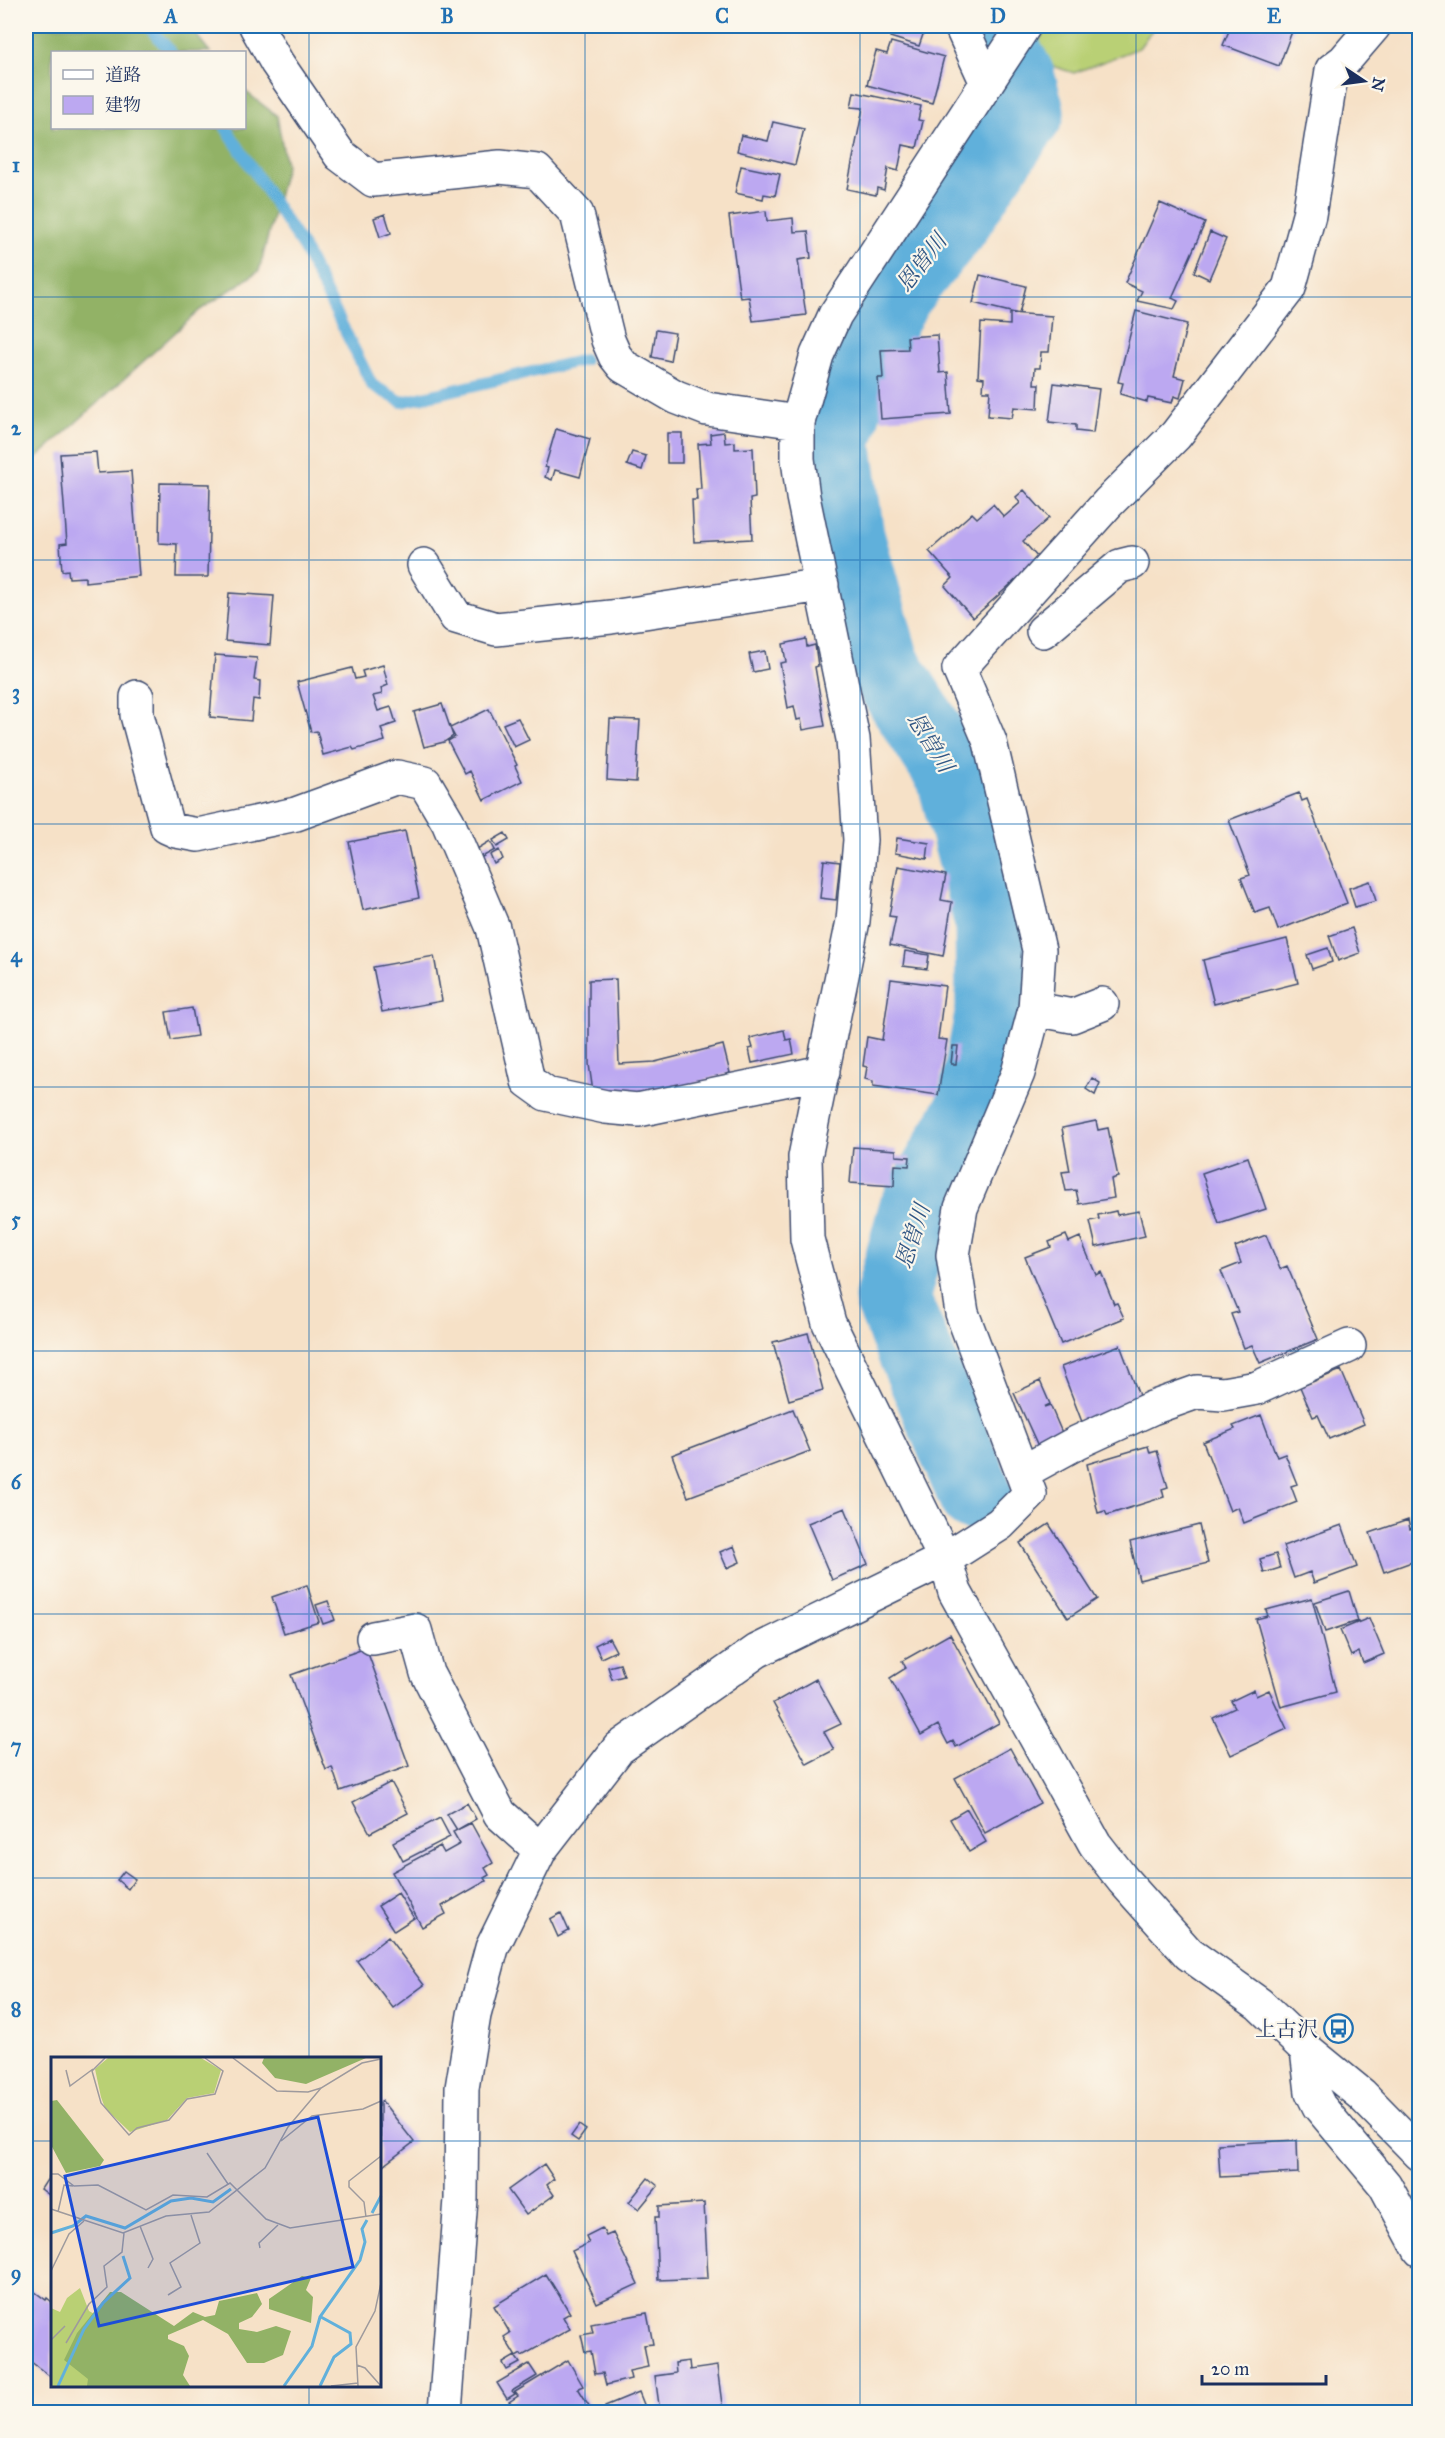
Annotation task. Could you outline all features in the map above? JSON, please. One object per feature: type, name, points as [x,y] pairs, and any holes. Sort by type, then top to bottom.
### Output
[{"type":"street","points":[[256,26],[277,63],[340,155],[373,180],[500,167],[537,171],[577,214],[608,340],[615,356],[623,366],[676,397],[707,409],[798,422]]},
{"type":"street","points":[[961,26],[1006,54],[836,315],[817,355],[798,422],[798,459],[802,497],[853,739],[860,840],[853,921],[804,1157],[807,1239],[830,1323],[945,1558],[955,1592],[1095,1844],[1123,1880],[1189,1954],[1258,2004],[1307,2050],[1362,2095],[1419,2154]]},
{"type":"street","points":[[445,2412],[461,2199],[462,2088],[472,2026],[492,1948],[540,1850],[619,1748],[757,1651],[945,1558],[1000,1524],[1030,1494],[962,1313],[953,1255],[961,1208],[1018,1073],[1035,1009],[1039,950],[990,742],[959,669],[1108,503],[1176,435],[1289,288],[1310,215],[1332,70],[1337,42],[1343,26]]},
{"type":"street","points":[[1332,70],[1344,61],[1374,26]]},
{"type":"street","points":[[1043,630],[1120,566],[1132,563]]},
{"type":"street","points":[[424,565],[456,617],[496,629],[611,617],[822,585]]},
{"type":"street","points":[[137,698],[137,715],[167,827],[176,831],[198,835],[296,814],[397,777],[425,783],[448,822],[493,928],[528,1081],[546,1094],[606,1107],[638,1110],[823,1072]]},
{"type":"street","points":[[1035,1009],[1072,1016],[1102,1004]]},
{"type":"street","points":[[1023,1472],[1078,1442],[1152,1408],[1197,1392],[1223,1394],[1257,1388],[1349,1346]]},
{"type":"street","points":[[373,1638],[416,1630],[427,1674],[500,1814],[540,1850]]},
{"type":"street","points":[[1307,2050],[1312,2092],[1320,2106],[1384,2185],[1419,2250]]},
{"type":"green space","points":[[26,26],[189,26],[209,51],[51,51],[51,129],[246,129],[246,92],[277,116],[286,166],[259,271],[200,310],[29,465],[26,527]]},
{"type":"green space","points":[[1049,26],[1155,26],[1139,48],[1074,73],[1027,58]]},
{"type":"building","points":[[893,26],[926,26],[919,46],[890,37]]},
{"type":"building","points":[[1231,26],[1294,26],[1279,66],[1223,45]]},
{"type":"building","points":[[891,42],[944,57],[932,103],[867,85],[876,51],[887,54]]},
{"type":"building","points":[[854,92],[921,106],[918,120],[923,121],[917,148],[903,145],[898,171],[888,168],[884,190],[877,188],[876,195],[847,189],[863,108],[851,107]]},
{"type":"building","points":[[773,122],[804,129],[795,165],[737,151],[741,135],[768,141]]},
{"type":"building","points":[[741,166],[780,174],[775,196],[764,194],[763,199],[735,193]]},
{"type":"building","points":[[1160,203],[1205,223],[1172,298],[1178,301],[1174,309],[1137,301],[1142,291],[1125,283]]},
{"type":"building","points":[[766,211],[767,221],[793,218],[794,232],[808,231],[811,258],[798,260],[806,315],[753,321],[749,297],[740,298],[729,216]]},
{"type":"building","points":[[385,214],[391,233],[380,237],[374,218]]},
{"type":"building","points":[[1210,232],[1226,239],[1209,279],[1194,272]]},
{"type":"building","points":[[980,275],[1026,286],[1019,314],[973,303]]},
{"type":"building","points":[[1136,311],[1187,324],[1174,376],[1185,379],[1180,398],[1174,396],[1172,403],[1148,398],[1147,402],[1120,394],[1123,383],[1118,382]]},
{"type":"building","points":[[1010,313],[1052,316],[1049,352],[1041,352],[1040,368],[1035,368],[1034,384],[1039,384],[1038,409],[1014,407],[1012,418],[988,416],[990,391],[983,391],[984,378],[978,377],[981,323],[1010,325]]},
{"type":"building","points":[[656,330],[675,333],[670,361],[652,357]]},
{"type":"building","points":[[937,335],[940,373],[948,372],[951,414],[881,419],[878,378],[883,378],[881,350],[908,349],[907,337]]},
{"type":"building","points":[[1054,383],[1099,389],[1093,433],[1076,431],[1076,425],[1049,422]]},
{"type":"building","points":[[556,429],[590,439],[580,477],[555,470],[552,480],[545,477],[548,468],[545,467]]},
{"type":"building","points":[[724,432],[725,443],[735,442],[735,449],[753,448],[755,498],[750,499],[752,539],[694,542],[692,500],[697,500],[696,489],[701,489],[698,444],[711,443],[710,434]]},
{"type":"building","points":[[667,433],[682,433],[682,463],[667,463]]},
{"type":"building","points":[[96,452],[98,473],[131,471],[139,576],[85,582],[85,577],[69,578],[68,570],[62,571],[60,544],[67,543],[60,454]]},
{"type":"building","points":[[632,452],[646,456],[642,470],[627,465]]},
{"type":"building","points":[[160,483],[210,484],[208,577],[176,577],[177,544],[159,543]]},
{"type":"building","points":[[1024,490],[1049,518],[1023,541],[1039,559],[973,618],[945,586],[953,578],[929,551],[972,513],[977,518],[993,504],[1004,517],[1020,503],[1016,497]]},
{"type":"building","points":[[229,593],[274,596],[270,645],[225,641]]},
{"type":"building","points":[[806,639],[807,647],[815,645],[818,666],[815,667],[825,726],[803,730],[801,719],[797,720],[794,706],[788,708],[780,663],[786,662],[783,644]]},
{"type":"building","points":[[765,651],[768,669],[753,672],[749,654]]},
{"type":"building","points":[[215,655],[257,658],[254,680],[260,681],[259,700],[253,699],[251,721],[210,717]]},
{"type":"building","points":[[383,665],[388,685],[381,688],[382,694],[373,696],[378,711],[391,707],[396,723],[381,728],[385,741],[354,750],[352,747],[323,755],[317,731],[311,732],[297,682],[352,668],[355,679],[364,677],[362,671]]},
{"type":"building","points":[[442,704],[453,736],[444,742],[424,747],[414,712]]},
{"type":"building","points":[[489,709],[517,765],[515,766],[522,781],[484,800],[470,771],[465,774],[448,741],[455,737],[450,728]]},
{"type":"building","points":[[518,718],[529,740],[514,747],[503,724]]},
{"type":"building","points":[[610,719],[640,720],[636,782],[607,780]]},
{"type":"building","points":[[1299,793],[1302,801],[1307,799],[1347,903],[1278,930],[1270,908],[1255,913],[1241,878],[1250,875],[1229,820]]},
{"type":"building","points":[[405,831],[419,898],[363,910],[349,842]]},
{"type":"building","points":[[505,833],[509,840],[497,847],[493,840]]},
{"type":"building","points":[[897,838],[929,843],[927,859],[895,853]]},
{"type":"building","points":[[490,841],[495,850],[482,857],[477,849]]},
{"type":"building","points":[[499,850],[503,859],[494,864],[490,855]]},
{"type":"building","points":[[824,860],[840,862],[836,900],[820,898]]},
{"type":"building","points":[[898,866],[946,875],[941,900],[952,902],[943,956],[890,945],[896,917],[889,916]]},
{"type":"building","points":[[1370,881],[1376,901],[1355,907],[1349,888]]},
{"type":"building","points":[[1352,928],[1360,953],[1338,961],[1329,936]]},
{"type":"building","points":[[1287,939],[1298,983],[1214,1004],[1203,960]]},
{"type":"building","points":[[1328,948],[1332,962],[1312,969],[1307,955]]},
{"type":"building","points":[[905,951],[929,955],[927,969],[903,966]]},
{"type":"building","points":[[434,956],[442,1001],[382,1012],[373,967]]},
{"type":"building","points":[[616,979],[619,1064],[655,1062],[723,1045],[730,1073],[667,1092],[615,1095],[593,1092],[589,1064],[589,980]]},
{"type":"building","points":[[891,979],[945,986],[938,1039],[947,1040],[938,1095],[873,1086],[873,1081],[865,1079],[867,1067],[863,1066],[867,1037],[882,1040]]},
{"type":"building","points":[[192,1008],[197,1036],[171,1040],[166,1012]]},
{"type":"building","points":[[784,1030],[786,1040],[791,1039],[794,1054],[752,1063],[749,1049],[753,1048],[750,1038]]},
{"type":"building","points":[[953,1046],[958,1046],[956,1064],[951,1064]]},
{"type":"building","points":[[1092,1078],[1100,1083],[1095,1095],[1086,1089]]},
{"type":"building","points":[[1096,1121],[1098,1130],[1108,1128],[1118,1177],[1111,1179],[1114,1198],[1079,1204],[1076,1190],[1066,1191],[1062,1172],[1070,1171],[1062,1128]]},
{"type":"building","points":[[853,1147],[896,1150],[896,1156],[910,1157],[909,1166],[895,1165],[894,1186],[850,1183]]},
{"type":"building","points":[[1248,1157],[1266,1209],[1219,1224],[1202,1173]]},
{"type":"building","points":[[1116,1211],[1117,1215],[1139,1211],[1145,1236],[1096,1247],[1090,1221],[1099,1219],[1098,1215]]},
{"type":"building","points":[[1066,1235],[1069,1242],[1080,1237],[1096,1275],[1101,1272],[1114,1304],[1117,1303],[1124,1318],[1061,1344],[1025,1257],[1051,1247],[1049,1242]]},
{"type":"building","points":[[1266,1235],[1280,1269],[1287,1266],[1318,1339],[1260,1363],[1252,1345],[1244,1348],[1231,1314],[1238,1312],[1221,1271],[1241,1263],[1235,1247]]},
{"type":"building","points":[[808,1333],[823,1390],[789,1400],[773,1342]]},
{"type":"building","points":[[1120,1345],[1141,1401],[1082,1422],[1061,1367]]},
{"type":"building","points":[[1341,1370],[1364,1424],[1329,1439],[1318,1415],[1313,1417],[1300,1387]]},
{"type":"building","points":[[1040,1381],[1050,1404],[1044,1407],[1050,1405],[1063,1435],[1038,1446],[1014,1393]]},
{"type":"building","points":[[793,1409],[810,1451],[688,1497],[672,1455]]},
{"type":"building","points":[[1261,1415],[1277,1457],[1285,1454],[1297,1484],[1291,1486],[1297,1502],[1244,1523],[1238,1507],[1230,1511],[1203,1442],[1235,1429],[1233,1426]]},
{"type":"building","points":[[1148,1446],[1150,1453],[1157,1451],[1168,1487],[1162,1489],[1164,1497],[1107,1515],[1105,1511],[1098,1513],[1087,1464]]},
{"type":"building","points":[[845,1508],[868,1564],[832,1580],[808,1523]]},
{"type":"building","points":[[1408,1520],[1410,1529],[1417,1527],[1420,1535],[1420,1559],[1384,1572],[1370,1533]]},
{"type":"building","points":[[1049,1524],[1097,1599],[1068,1618],[1020,1543]]},
{"type":"building","points":[[1199,1525],[1208,1563],[1139,1580],[1130,1542]]},
{"type":"building","points":[[1342,1525],[1357,1567],[1314,1583],[1310,1572],[1294,1578],[1283,1546]]},
{"type":"building","points":[[734,1546],[740,1562],[727,1568],[720,1552]]},
{"type":"building","points":[[1276,1554],[1280,1568],[1264,1573],[1260,1559]]},
{"type":"building","points":[[307,1585],[319,1622],[284,1633],[272,1597]]},
{"type":"building","points":[[1349,1591],[1358,1621],[1325,1632],[1315,1602]]},
{"type":"building","points":[[1312,1598],[1336,1692],[1281,1707],[1256,1619],[1268,1616],[1266,1610]]},
{"type":"building","points":[[328,1601],[335,1620],[323,1624],[316,1605]]},
{"type":"building","points":[[1369,1618],[1384,1654],[1363,1663],[1359,1652],[1351,1656],[1340,1630]]},
{"type":"building","points":[[950,1634],[999,1723],[956,1747],[953,1741],[948,1744],[938,1725],[921,1735],[890,1678],[906,1668],[902,1661]]},
{"type":"building","points":[[609,1638],[616,1651],[601,1658],[595,1645]]},
{"type":"building","points":[[366,1648],[409,1766],[340,1791],[332,1767],[326,1770],[291,1675]]},
{"type":"building","points":[[620,1664],[624,1676],[612,1679],[608,1667]]},
{"type":"building","points":[[816,1679],[841,1724],[824,1732],[834,1750],[807,1764],[773,1703]]},
{"type":"building","points":[[1254,1690],[1256,1696],[1269,1690],[1287,1729],[1231,1755],[1213,1718],[1235,1708],[1231,1701]]},
{"type":"building","points":[[1010,1748],[1040,1803],[985,1833],[955,1778]]},
{"type":"building","points":[[391,1782],[408,1813],[370,1833],[353,1802]]},
{"type":"building","points":[[467,1803],[476,1819],[457,1830],[447,1814]]},
{"type":"building","points":[[967,1809],[986,1842],[969,1852],[950,1819]]},
{"type":"building","points":[[440,1818],[450,1837],[403,1861],[393,1842]]},
{"type":"building","points":[[471,1823],[493,1863],[485,1868],[489,1875],[484,1878],[486,1881],[442,1906],[446,1914],[422,1927],[392,1872],[440,1846],[444,1853],[460,1844],[453,1832]]},
{"type":"building","points":[[124,1871],[135,1879],[128,1889],[117,1880]]},
{"type":"building","points":[[398,1893],[414,1918],[394,1931],[378,1906]]},
{"type":"building","points":[[561,1913],[569,1931],[558,1937],[550,1919]]},
{"type":"building","points":[[388,1937],[424,1985],[393,2008],[357,1961]]},
{"type":"building","points":[[381,2102],[414,2142],[381,2167]]},
{"type":"building","points":[[579,2125],[586,2130],[578,2141],[571,2136]]},
{"type":"building","points":[[1297,2140],[1298,2173],[1220,2177],[1218,2144]]},
{"type":"building","points":[[544,2164],[554,2179],[547,2185],[554,2195],[526,2215],[508,2190]]},
{"type":"building","points":[[51,2174],[51,2196],[41,2189]]},
{"type":"building","points":[[648,2178],[658,2186],[639,2209],[629,2202]]},
{"type":"building","points":[[704,2203],[708,2278],[658,2280],[655,2217],[659,2217],[659,2206]]},
{"type":"building","points":[[602,2228],[606,2236],[613,2233],[638,2284],[597,2303],[572,2251],[589,2243],[586,2236]]},
{"type":"building","points":[[546,2274],[570,2313],[563,2317],[570,2329],[522,2356],[521,2354],[516,2357],[504,2337],[510,2333],[494,2306]]},
{"type":"building","points":[[27,2286],[51,2301],[51,2377],[26,2358]]},
{"type":"building","points":[[647,2313],[653,2344],[644,2345],[648,2367],[629,2371],[631,2379],[606,2385],[603,2373],[595,2374],[591,2351],[585,2352],[581,2335],[593,2333],[591,2324]]},
{"type":"building","points":[[515,2356],[520,2363],[507,2370],[503,2363]]},
{"type":"building","points":[[568,2360],[583,2386],[578,2388],[593,2412],[515,2412],[509,2402],[518,2396],[515,2392]]},
{"type":"building","points":[[689,2361],[690,2370],[717,2366],[723,2412],[660,2412],[655,2376],[676,2373],[675,2363]]},
{"type":"building","points":[[529,2364],[537,2376],[512,2391],[515,2394],[507,2399],[497,2383]]},
{"type":"building","points":[[639,2392],[647,2412],[607,2412],[605,2406]]},
{"type":"waterway","points":[[148,26],[170,51]]},
{"type":"waterway","name":"恩曽川","points":[[975,1494],[892,1298],[915,1213],[975,1105],[993,1010],[992,923],[953,774],[883,665],[847,536],[834,442],[859,359],[898,289],[952,223],[1027,112],[1017,76],[989,26]]},
{"type":"waterway","points":[[227,129],[304,249],[372,385],[402,402],[584,360]]},
{"type":"place","name":"上古沢","points":[[1339,2029]]}]
